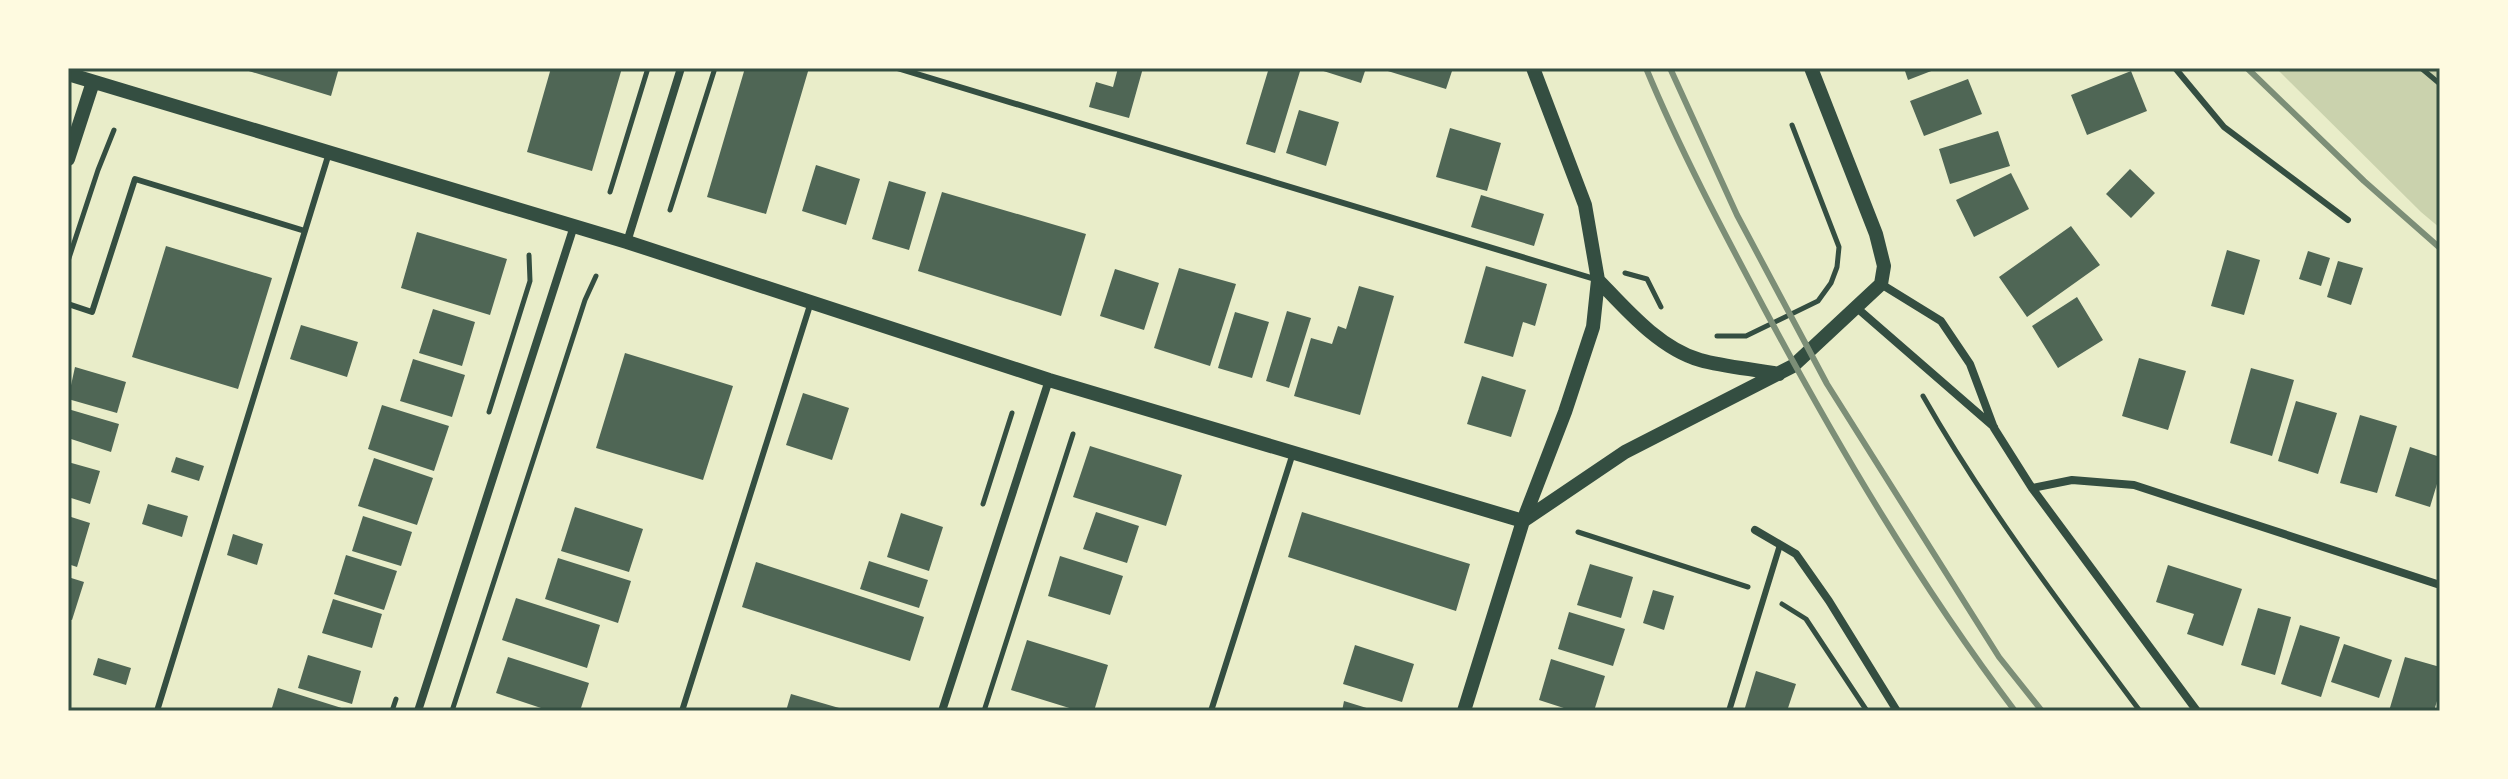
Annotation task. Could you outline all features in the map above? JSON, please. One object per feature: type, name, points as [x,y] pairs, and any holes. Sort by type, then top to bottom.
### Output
[{"type":"street","points":[[627,242],[681,68]]},
{"type":"street","points":[[1464,711],[1523,521],[1565,412],[1593,327],[1597,273],[1585,205],[1533,68]]},
{"type":"street","points":[[1523,521],[1625,452],[1780,374],[1810,353],[1881,284],[1884,266],[1876,234],[1811,68]]},
{"type":"street","points":[[68,74],[627,242],[1049,380],[1523,521]]},
{"type":"street","points":[[68,159],[93,82]]},
{"type":"street","points":[[418,711],[574,226]]},
{"type":"street","points":[[1597,273],[1628,312],[1665,342],[1697,359],[1780,374]]},
{"type":"street","points":[[1881,284],[1941,321],[1970,364],[1994,428],[2032,488],[2197,711]]},
{"type":"street","points":[[1857,308],[1994,428]]},
{"type":"street","points":[[942,711],[1049,380]]},
{"type":"street","points":[[2032,488],[2072,480],[2134,485],[2440,585]]},
{"type":"street","points":[[1755,530],[1796,554],[1897,711]]},
{"type":"lane","points":[[897,68],[1597,273]]},
{"type":"lane","points":[[2175,68],[2224,127],[2348,220]]},
{"type":"lane","points":[[157,711],[329,153]]},
{"type":"lane","points":[[68,304],[92,312],[135,179],[305,231]]},
{"type":"lane","points":[[682,711],[811,302]]},
{"type":"lane","points":[[1211,711],[1293,453]]},
{"type":"lane","points":[[1729,711],[1780,545]]},
{"type":"path","points":[[610,192],[648,68]]},
{"type":"path","points":[[670,210],[715,68]]},
{"type":"path","points":[[2421,68],[2440,84]]},
{"type":"path","points":[[1708,336],[1746,336],[1818,301],[1831,283],[1839,247],[1792,125]]},
{"type":"path","points":[[68,261],[114,130]]},
{"type":"path","points":[[488,415],[530,281],[529,255]]},
{"type":"path","points":[[1597,273],[1647,279],[1664,313]]},
{"type":"path","points":[[452,711],[585,300],[596,276]]},
{"type":"path","points":[[1918,389],[1942,430],[2057,601],[2140,711]]},
{"type":"path","points":[[984,711],[1073,434]]},
{"type":"path","points":[[1578,532],[1765,595],[1806,619],[1867,711]]},
{"type":"path","points":[[392,711],[397,696]]},
{"type":"green space","points":[[2276,68],[2440,68],[2440,228],[2421,212]]},
{"type":"building","points":[[239,68],[339,68],[331,96]]},
{"type":"building","points":[[551,68],[622,68],[592,171],[527,152]]},
{"type":"building","points":[[745,68],[809,68],[766,214],[707,197]]},
{"type":"building","points":[[1118,68],[1143,68],[1129,118],[1089,107],[1096,82],[1113,87]]},
{"type":"building","points":[[1259,68],[1301,68],[1275,153],[1246,144],[1268,71]]},
{"type":"building","points":[[1314,68],[1366,68],[1361,83]]},
{"type":"building","points":[[1378,68],[1453,68],[1446,89]]},
{"type":"building","points":[[1904,68],[1939,68],[1908,80]]},
{"type":"building","points":[[2131,71],[2147,111],[2087,135],[2071,95]]},
{"type":"building","points":[[1968,79],[1982,114],[1924,136],[1910,101]]},
{"type":"building","points":[[1299,110],[1339,122],[1326,166],[1286,153]]},
{"type":"building","points":[[1450,128],[1501,143],[1487,191],[1436,177]]},
{"type":"building","points":[[1998,131],[2010,166],[1950,184],[1939,149]]},
{"type":"building","points":[[816,165],[860,179],[846,225],[802,211]]},
{"type":"building","points":[[2130,169],[2155,193],[2131,218],[2106,194]]},
{"type":"building","points":[[2011,173],[2029,209],[1974,237],[1956,200]]},
{"type":"building","points":[[889,181],[926,192],[909,250],[872,239]]},
{"type":"building","points":[[942,192],[1086,234],[1061,316],[918,271]]},
{"type":"building","points":[[1481,195],[1544,214],[1534,246],[1471,227]]},
{"type":"building","points":[[2071,226],[2100,265],[2027,317],[1999,277]]},
{"type":"building","points":[[417,232],[507,259],[490,315],[401,288]]},
{"type":"building","points":[[166,246],[272,278],[238,389],[132,357]]},
{"type":"building","points":[[2227,250],[2260,260],[2244,315],[2211,306]]},
{"type":"building","points":[[2308,251],[2330,258],[2321,286],[2299,279]]},
{"type":"building","points":[[2338,261],[2363,268],[2351,305],[2327,297]]},
{"type":"building","points":[[1486,266],[1547,284],[1535,326],[1523,322],[1513,357],[1464,343]]},
{"type":"building","points":[[1179,268],[1236,284],[1210,366],[1154,348]]},
{"type":"building","points":[[1115,269],[1159,283],[1144,330],[1100,316]]},
{"type":"building","points":[[1359,286],[1394,296],[1360,415],[1294,396],[1311,338],[1332,344],[1338,326],[1346,329]]},
{"type":"building","points":[[2077,297],[2103,340],[2058,368],[2032,326]]},
{"type":"building","points":[[433,309],[475,322],[462,366],[419,353]]},
{"type":"building","points":[[1287,311],[1311,318],[1289,388],[1266,381]]},
{"type":"building","points":[[1235,312],[1269,322],[1252,378],[1218,368]]},
{"type":"building","points":[[301,325],[358,342],[347,377],[290,359]]},
{"type":"building","points":[[625,353],[733,386],[703,480],[596,448]]},
{"type":"building","points":[[2139,358],[2186,371],[2168,430],[2122,416]]},
{"type":"building","points":[[413,359],[465,375],[452,417],[400,401]]},
{"type":"building","points":[[75,367],[126,382],[117,413],[68,399]]},
{"type":"building","points":[[2251,368],[2294,380],[2272,456],[2230,443]]},
{"type":"building","points":[[1482,376],[1526,390],[1511,437],[1467,424]]},
{"type":"building","points":[[803,393],[849,408],[832,460],[786,445]]},
{"type":"building","points":[[2296,401],[2337,413],[2318,474],[2278,461]]},
{"type":"building","points":[[382,405],[449,426],[434,471],[368,449]]},
{"type":"building","points":[[68,409],[119,424],[111,452],[68,438]]},
{"type":"building","points":[[2360,415],[2397,426],[2377,493],[2340,483]]},
{"type":"building","points":[[1090,446],[1182,475],[1166,526],[1073,497]]},
{"type":"building","points":[[2410,447],[2440,457],[2440,474],[2430,507],[2395,496]]},
{"type":"building","points":[[176,457],[204,466],[199,481],[171,472]]},
{"type":"building","points":[[374,458],[433,478],[417,525],[358,506]]},
{"type":"building","points":[[68,462],[100,471],[90,504],[68,497]]},
{"type":"building","points":[[148,504],[188,516],[182,537],[142,524]]},
{"type":"building","points":[[575,507],[643,529],[629,572],[561,551]]},
{"type":"building","points":[[1096,512],[1139,526],[1127,563],[1083,549]]},
{"type":"building","points":[[1302,512],[1470,564],[1456,611],[1288,557]]},
{"type":"building","points":[[901,513],[943,527],[929,571],[887,557]]},
{"type":"building","points":[[68,516],[90,523],[77,567],[68,564]]},
{"type":"building","points":[[363,516],[412,532],[401,566],[352,551]]},
{"type":"building","points":[[233,534],[263,544],[257,565],[227,555]]},
{"type":"building","points":[[346,555],[397,571],[384,610],[334,594]]},
{"type":"building","points":[[1060,556],[1123,576],[1110,615],[1048,596]]},
{"type":"building","points":[[558,558],[631,581],[618,623],[545,599]]},
{"type":"building","points":[[869,561],[928,580],[919,608],[860,589]]},
{"type":"building","points":[[756,562],[924,617],[910,661],[742,607]]},
{"type":"building","points":[[1590,564],[1633,577],[1621,618],[1577,605]]},
{"type":"building","points":[[2168,565],[2242,589],[2223,646],[2187,634],[2194,614],[2156,602]]},
{"type":"building","points":[[68,577],[84,582],[72,620],[68,619]]},
{"type":"building","points":[[1653,590],[1674,596],[1664,630],[1643,623]]},
{"type":"building","points":[[516,598],[600,625],[587,668],[502,640]]},
{"type":"building","points":[[333,599],[382,614],[372,648],[322,633]]},
{"type":"building","points":[[2258,608],[2291,617],[2275,675],[2241,665]]},
{"type":"building","points":[[1569,612],[1625,629],[1613,666],[1558,649]]},
{"type":"building","points":[[2300,625],[2340,637],[2321,697],[2281,684]]},
{"type":"building","points":[[1027,640],[1108,665],[1094,711],[1079,711],[1011,690]]},
{"type":"building","points":[[2344,644],[2392,660],[2379,698],[2331,682]]},
{"type":"building","points":[[1355,645],[1414,664],[1402,702],[1343,684]]},
{"type":"building","points":[[308,655],[361,671],[352,704],[298,688]]},
{"type":"building","points":[[508,657],[589,683],[580,711],[550,711],[496,693]]},
{"type":"building","points":[[2405,657],[2440,667],[2440,691],[2434,711],[2389,711]]},
{"type":"building","points":[[98,658],[131,668],[126,685],[93,675]]},
{"type":"building","points":[[1551,659],[1605,676],[1594,711],[1573,711],[1539,700]]},
{"type":"building","points":[[1756,671],[1796,684],[1787,711],[1744,711]]},
{"type":"building","points":[[278,688],[348,710],[348,711],[271,711]]},
{"type":"building","points":[[791,694],[846,710],[846,711],[786,711]]},
{"type":"building","points":[[1344,701],[1373,710],[1373,711],[1342,711]]},
{"type":"railway","points":[[1646,68],[1717,219],[1821,412],[1913,565],[2015,711]]},
{"type":"railway","points":[[1670,68],[1737,215],[1827,384],[1999,657],[2042,711]]},
{"type":"railway","points":[[2247,68],[2364,181],[2440,248]]}]
